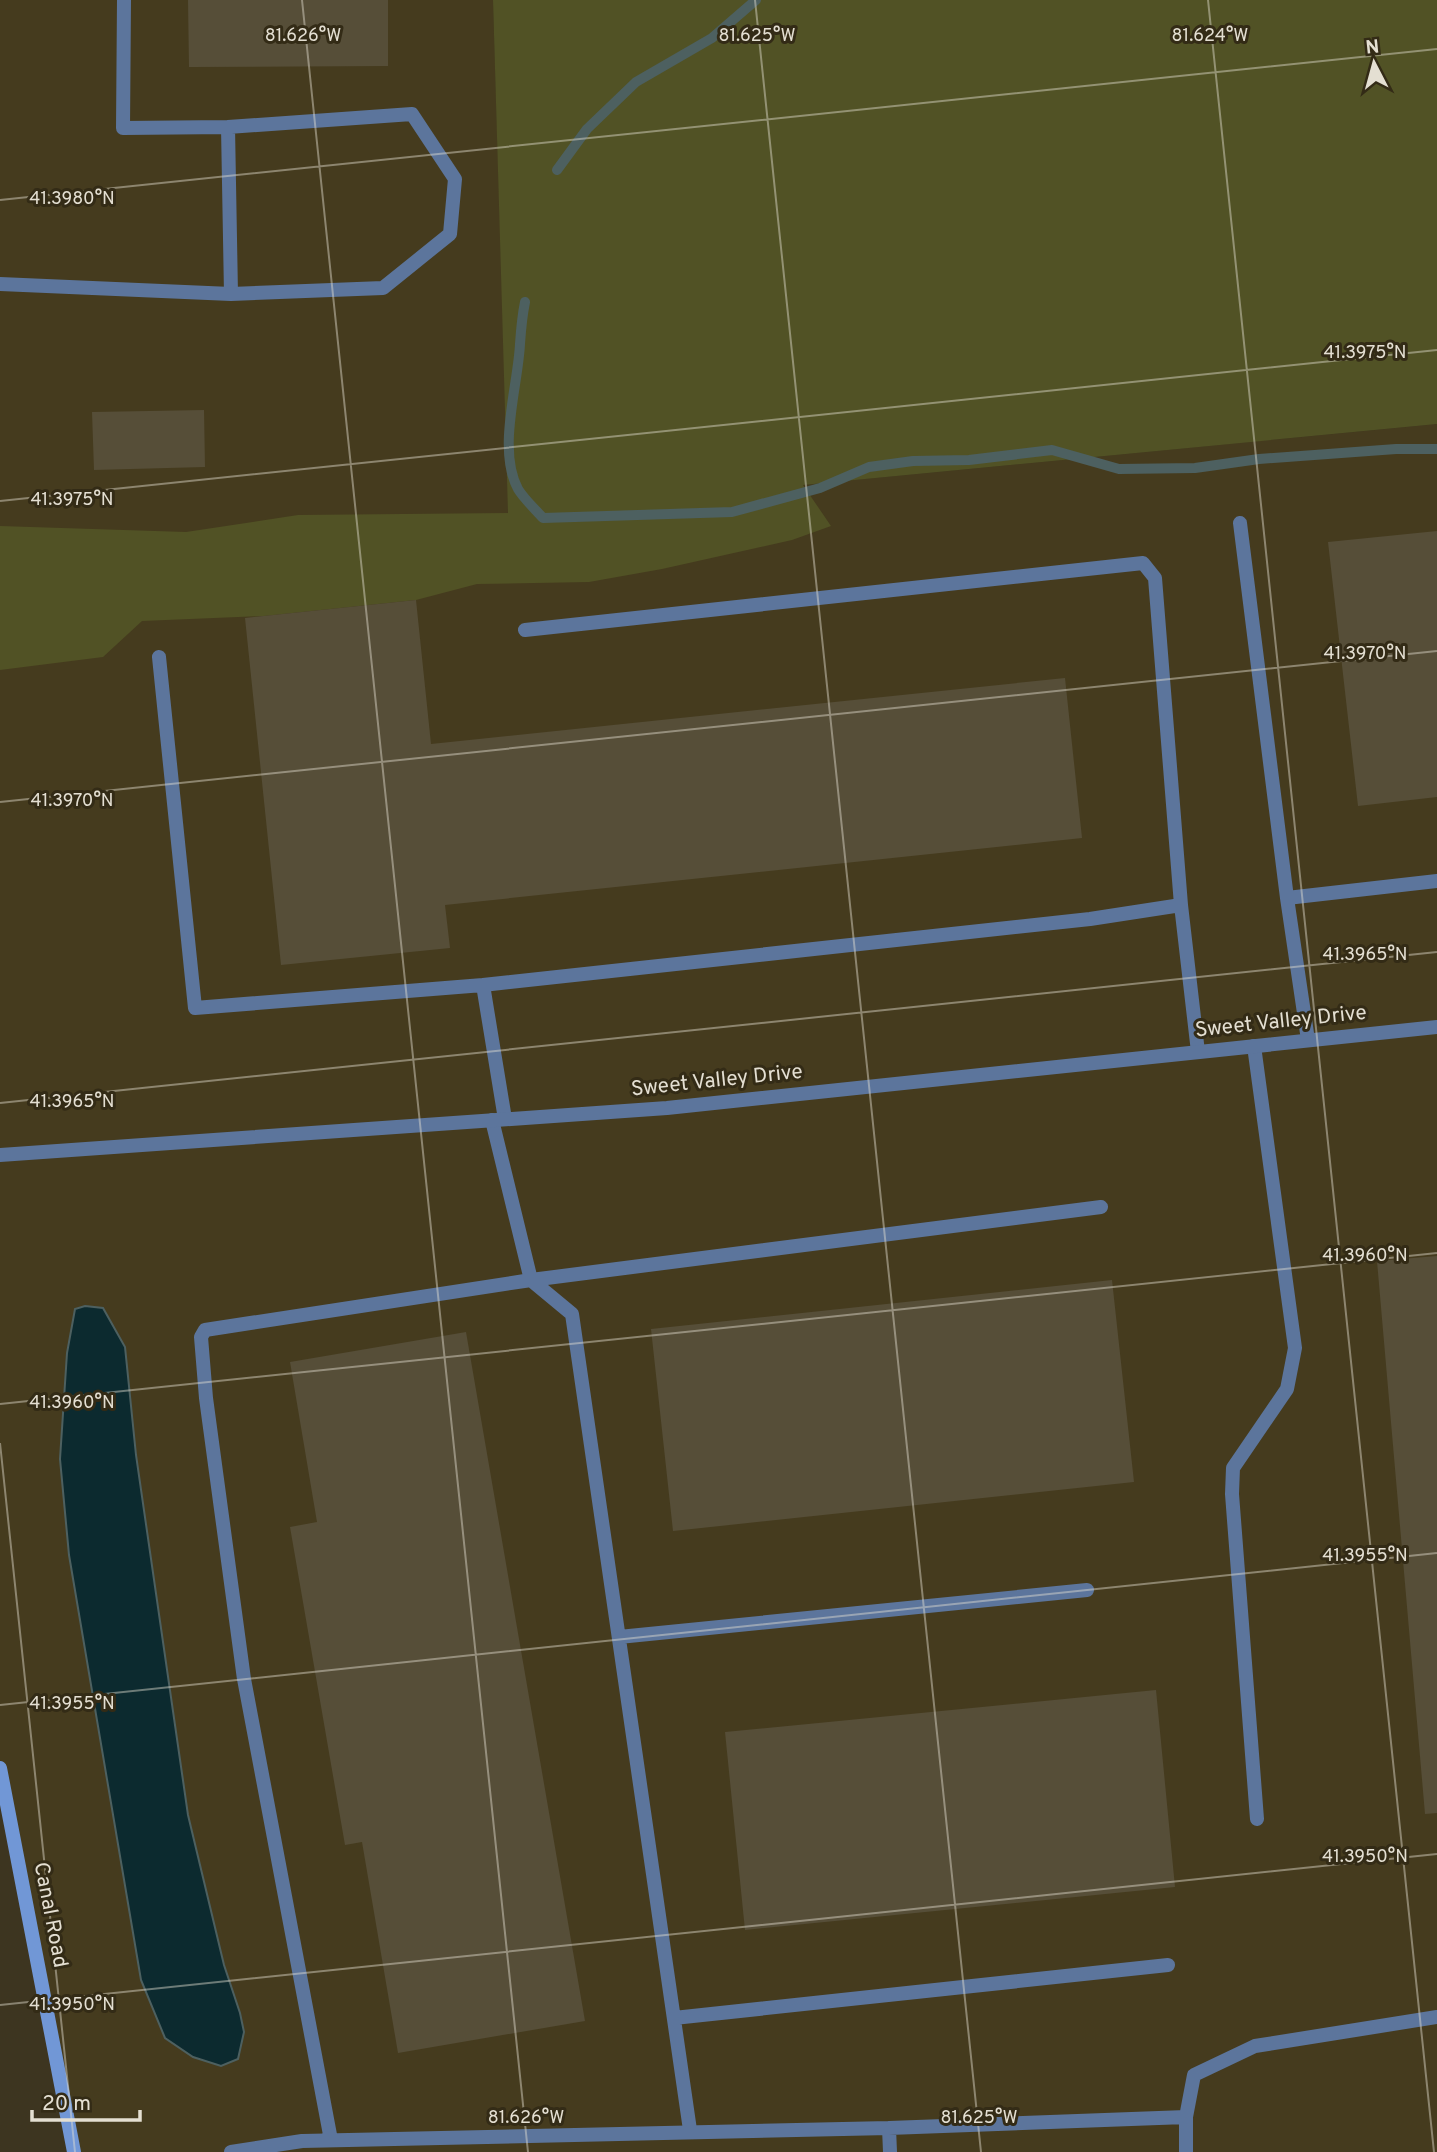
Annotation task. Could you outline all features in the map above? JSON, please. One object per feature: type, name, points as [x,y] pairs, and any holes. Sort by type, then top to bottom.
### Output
[{"type":"main road","name":"Canal Road","points":[[0,1768],[74,2152]]},
{"type":"street","points":[[0,284],[231,294],[383,288],[450,234],[455,179],[412,114],[228,127],[123,128],[124,0]]},
{"type":"street","points":[[228,127],[231,294]]},
{"type":"street","points":[[1240,523],[1287,898],[1308,1040]]},
{"type":"street","points":[[525,630],[1143,563],[1154,578],[1181,905],[1198,1052]]},
{"type":"street","points":[[159,657],[195,1008],[483,985],[1076,921],[1181,905]]},
{"type":"street","points":[[1287,898],[1437,881]]},
{"type":"street","points":[[483,985],[498,1120],[531,1280],[572,1314],[690,2130]]},
{"type":"street","name":"Sweet Valley Drive","points":[[0,1154],[680,1107],[1437,1027]]},
{"type":"street","points":[[1254,1046],[1295,1348],[1287,1389],[1233,1468],[1232,1494],[1257,1819]]},
{"type":"street","points":[[331,2140],[244,1679],[206,1398],[201,1337],[205,1330],[531,1280],[1101,1207]]},
{"type":"street","points":[[619,1637],[1087,1590]]},
{"type":"street","points":[[674,2018],[1168,1965]]},
{"type":"street","points":[[1186,2152],[1186,2117],[1194,2075],[1255,2046],[1437,2017]]},
{"type":"street","points":[[231,2152],[302,2141],[1186,2117]]},
{"type":"street","points":[[889,2127],[890,2152]]},
{"type":"shaded area","points":[[0,0],[493,0],[509,513],[1437,424],[1437,2152],[74,2152],[0,1768]]},
{"type":"shaded area","points":[[493,0],[1437,0],[1437,424],[803,485],[831,526],[792,540],[589,582],[477,584],[416,600],[264,616],[142,621],[103,657],[0,670],[0,526],[186,532],[298,515],[508,513]]},
{"type":"water","points":[[85,1306],[103,1308],[125,1347],[136,1455],[188,1815],[224,1965],[244,2032],[238,2059],[221,2066],[193,2057],[165,2038],[141,1980],[69,1555],[60,1459],[67,1353],[75,1309]]},
{"type":"building","points":[[188,0],[388,0],[388,66],[189,67]]},
{"type":"building","points":[[204,410],[205,467],[94,470],[92,412]]},
{"type":"building","points":[[1437,531],[1437,797],[1358,806],[1328,542]]},
{"type":"building","points":[[416,600],[431,744],[1065,678],[1082,838],[445,905],[450,948],[281,965],[245,618]]},
{"type":"building","points":[[1437,1256],[1437,1813],[1425,1814],[1377,1261]]},
{"type":"building","points":[[1112,1280],[1134,1482],[673,1531],[651,1329]]},
{"type":"building","points":[[466,1332],[585,2021],[398,2053],[362,1842],[345,1845],[290,1527],[317,1522],[290,1362]]},
{"type":"building","points":[[1156,1690],[1175,1887],[745,1930],[725,1732]]},
{"type":"waterway","points":[[557,170],[587,129],[636,82],[712,38],[756,0]]},
{"type":"waterway","points":[[525,302],[510,418],[509,456],[518,489],[543,518],[732,512],[820,488],[869,467],[913,461],[969,460],[1052,450],[1119,469],[1195,468],[1259,459],[1396,449],[1437,449]]}]
